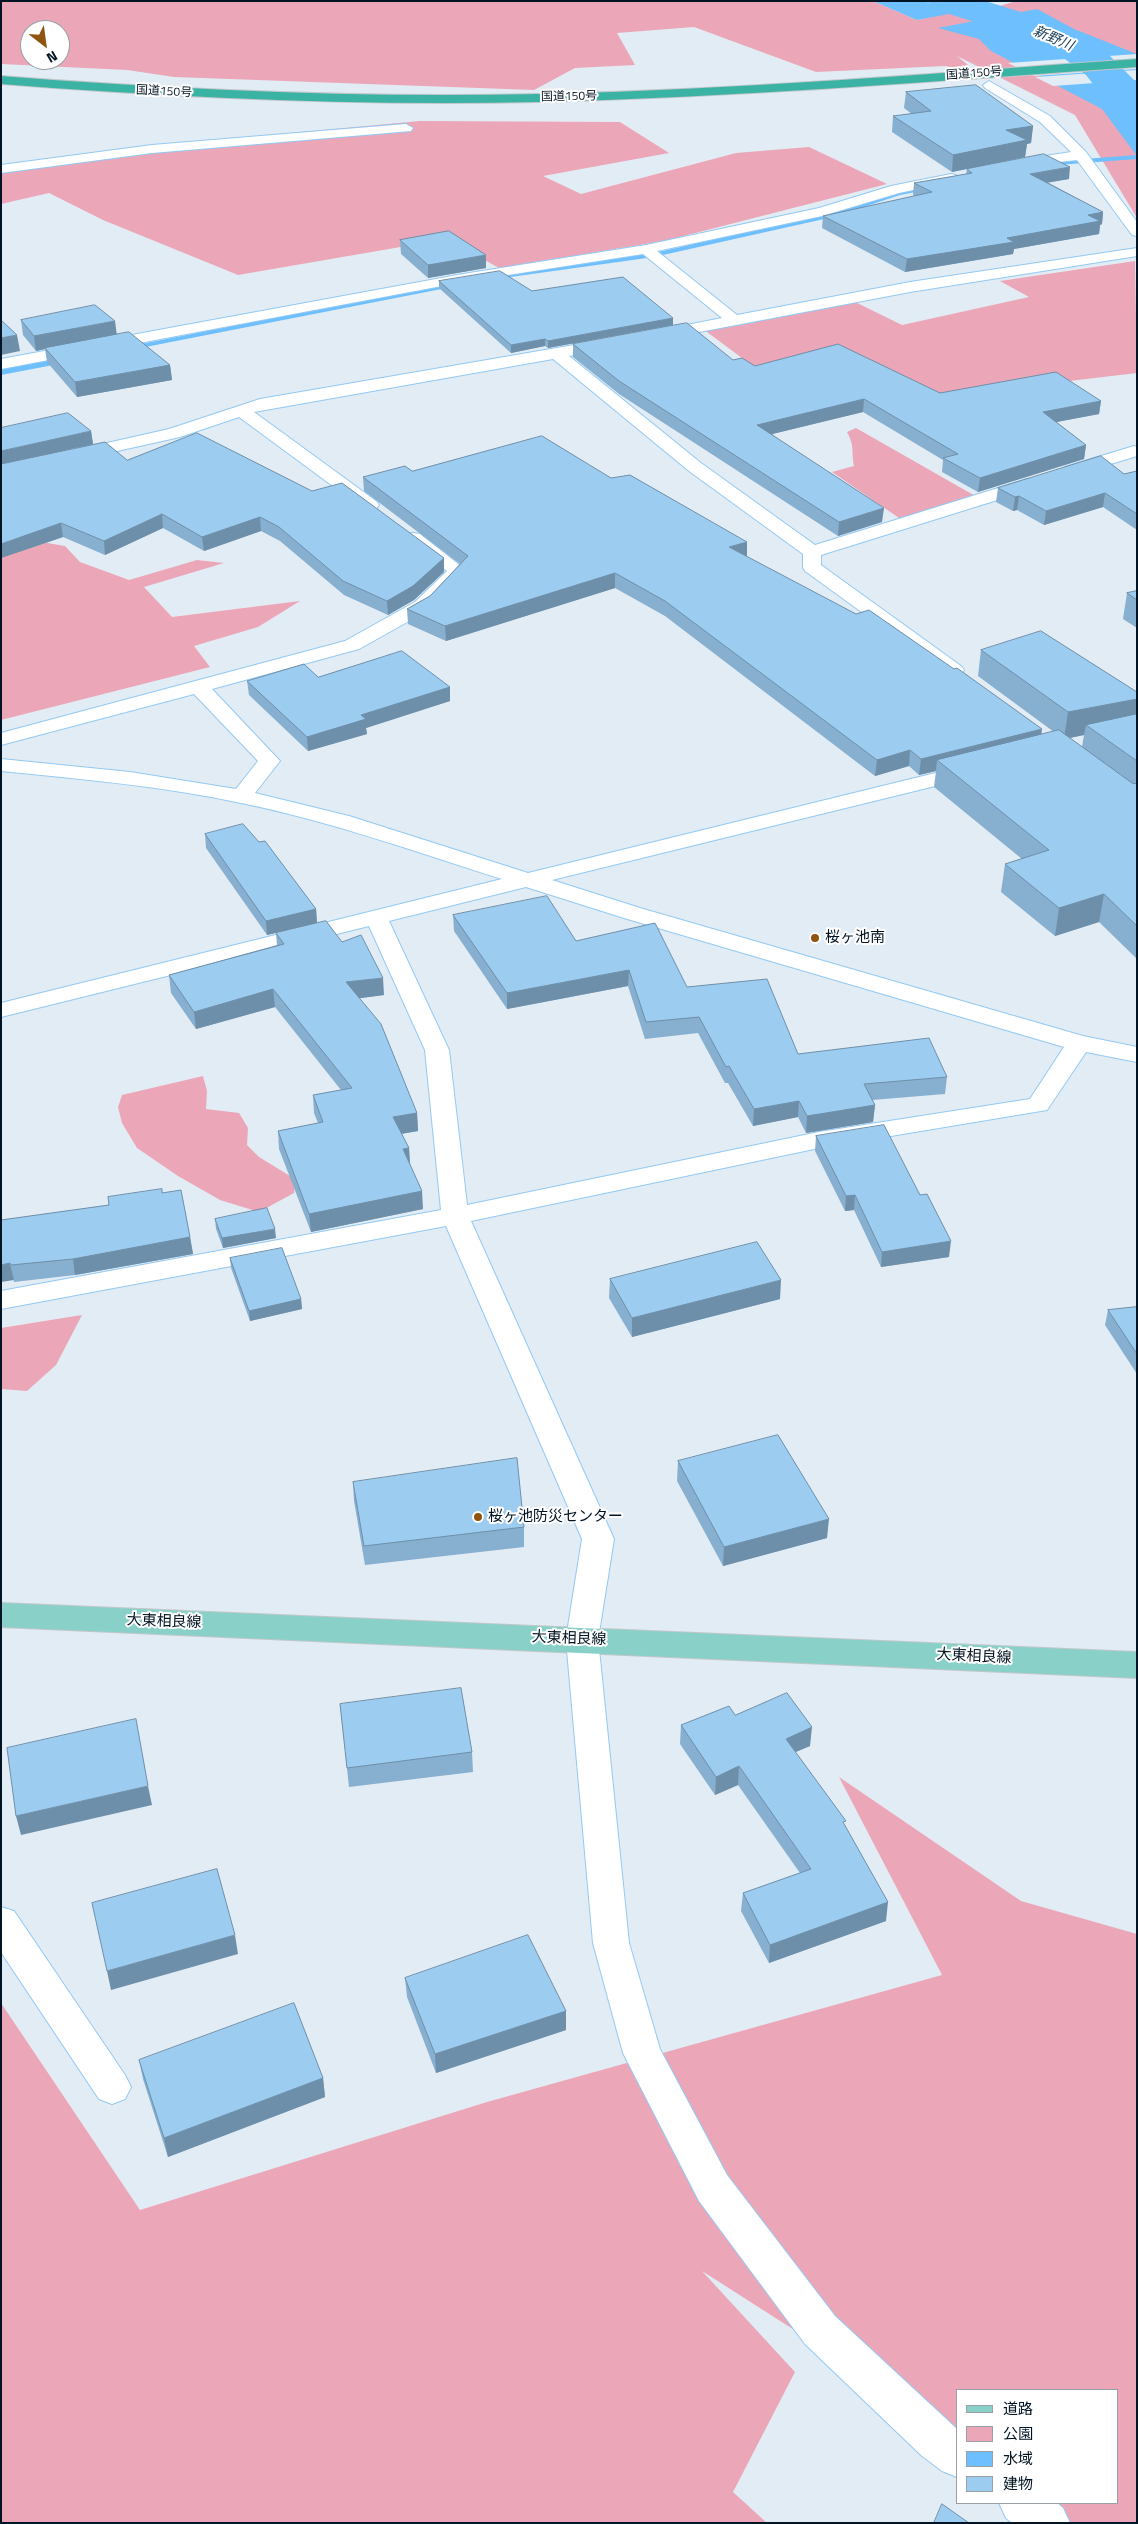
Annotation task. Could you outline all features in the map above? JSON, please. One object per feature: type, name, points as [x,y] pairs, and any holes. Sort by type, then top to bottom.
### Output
[{"type":"highway","name":"国道150号","points":[[1,92],[145,102],[269,106],[478,108],[694,103],[991,79],[1137,63]]},
{"type":"highway","name":"国道150号","points":[[1,80],[236,95],[479,99],[685,94],[991,79],[1006,84],[1137,75]]},
{"type":"main road","name":"大東相良線","points":[[1,1615],[582,1639],[1137,1665]]},
{"type":"street","points":[[991,79],[1045,119],[1081,155],[1137,232]]},
{"type":"street","points":[[1,169],[62,158],[406,128]]},
{"type":"street","points":[[1006,167],[1081,155]]},
{"type":"street","points":[[1,364],[463,278],[646,249],[822,212],[896,189],[969,174]]},
{"type":"street","points":[[646,249],[734,320]]},
{"type":"street","points":[[641,338],[910,287],[1137,252]]},
{"type":"street","points":[[1,472],[174,433],[260,404],[622,342]]},
{"type":"street","points":[[556,354],[695,467],[812,552]]},
{"type":"street","points":[[242,411],[386,518]]},
{"type":"street","points":[[812,552],[1134,451]]},
{"type":"street","points":[[1,739],[352,645],[422,606],[458,570],[402,529]]},
{"type":"street","points":[[812,552],[812,567],[964,678]]},
{"type":"street","points":[[200,687],[269,761],[241,796]]},
{"type":"street","points":[[1,1010],[992,764]]},
{"type":"street","points":[[1,765],[130,778],[241,796],[342,821],[641,915],[1079,1043],[1137,1055]]},
{"type":"street","points":[[376,917],[437,1050],[455,1216],[598,1539],[582,1639],[611,1943],[642,2053],[713,2188],[820,2330],[937,2441],[956,2455]]},
{"type":"street","points":[[1,1300],[455,1216],[819,1140],[1038,1105],[1079,1043]]},
{"type":"street","points":[[1,1922],[112,2087]]},
{"type":"street","points":[[1022,2504],[1048,2523]]},
{"type":"green space","points":[[1,1],[873,1],[917,20],[953,12],[924,1],[966,1],[996,7],[1013,2],[1010,1],[1137,1],[1137,218],[1075,115],[957,56],[968,65],[961,69],[945,66],[816,72],[694,27],[617,33],[635,65],[575,68],[534,90],[174,77],[127,70],[70,67],[70,20],[20,20],[20,65],[1,64]]},
{"type":"green space","points":[[420,121],[620,122],[669,153],[543,176],[581,194],[736,153],[809,147],[887,184],[664,241],[499,268],[447,239],[238,275],[103,220],[49,193],[1,204],[1,171],[214,140]]},
{"type":"green space","points":[[1135,261],[1137,373],[1027,386],[981,410],[758,370],[703,329],[855,302],[902,325],[1029,297],[1000,281]]},
{"type":"green space","points":[[856,428],[977,497],[902,520],[832,472],[854,466],[852,445],[847,432]]},
{"type":"green space","points":[[30,540],[65,546],[80,562],[129,580],[197,560],[224,563],[144,587],[172,617],[300,601],[258,627],[194,646],[210,667],[1,720],[1,556]]},
{"type":"green space","points":[[203,1076],[207,1091],[206,1109],[239,1113],[248,1128],[247,1145],[259,1157],[295,1179],[294,1193],[259,1212],[220,1200],[178,1176],[137,1148],[122,1123],[118,1107],[122,1095]]},
{"type":"green space","points":[[82,1315],[56,1365],[27,1391],[1,1389],[1,1328]]},
{"type":"green space","points":[[839,1777],[1021,1901],[1137,1934],[1137,2523],[1072,2523],[1047,2504],[1118,2504],[1118,2389],[956,2389],[956,2433],[702,2271],[795,2372],[733,2492],[767,2523],[1,2523],[1,2003],[140,2210],[487,2102],[942,1975]]},
{"type":"water","points":[[873,1],[924,1],[954,13],[917,20]]},
{"type":"water","points":[[1037,9],[1074,29],[1137,54],[1137,156],[1102,109],[991,51],[979,39],[938,28]]},
{"type":"pier","points":[[1137,54],[1137,69],[1034,76],[1008,63]]},
{"type":"pier","points":[[1137,70],[1137,80],[1053,86],[1035,77]]},
{"type":"building","points":[[976,85],[1033,126],[1006,130],[1027,140],[953,155],[893,116],[931,111],[906,92]]},
{"type":"building","points":[[1044,154],[1070,167],[1030,174],[1103,212],[1088,215],[1100,221],[1007,238],[1014,242],[907,259],[823,216],[932,192],[914,183],[972,173],[967,169]]},
{"type":"building","points":[[449,231],[486,255],[428,265],[400,240]]},
{"type":"building","points":[[500,271],[532,291],[623,277],[673,318],[548,341],[545,339],[511,345],[439,281]]},
{"type":"building","points":[[95,305],[115,321],[34,336],[21,320]]},
{"type":"building","points":[[1,320],[17,335],[1,338]]},
{"type":"building","points":[[687,323],[733,360],[742,358],[755,366],[838,344],[940,393],[1056,372],[1101,401],[1043,412],[1086,445],[980,478],[943,458],[958,454],[864,399],[757,425],[884,508],[839,522],[619,381],[573,344]]},
{"type":"building","points":[[129,332],[170,365],[75,382],[45,348]]},
{"type":"building","points":[[68,413],[91,431],[1,451],[1,428]]},
{"type":"building","points":[[197,433],[312,491],[342,483],[444,558],[413,586],[387,601],[343,581],[279,527],[260,517],[202,537],[162,514],[104,541],[61,523],[1,544],[1,464],[105,442],[127,460]]},
{"type":"building","points":[[542,436],[611,478],[630,475],[747,542],[729,547],[856,614],[869,610],[954,669],[957,668],[1042,729],[921,759],[910,750],[877,760],[665,601],[615,573],[445,626],[407,609],[430,596],[468,556],[363,477],[405,466],[412,471]]},
{"type":"building","points":[[1101,456],[1124,474],[1137,471],[1137,514],[1105,493],[1046,511],[1019,496],[1015,497],[998,488]]},
{"type":"building","points":[[1137,591],[1137,600],[1127,593]]},
{"type":"building","points":[[1041,631],[1137,692],[1137,699],[1068,712],[981,650]]},
{"type":"building","points":[[402,651],[450,687],[361,715],[366,719],[307,737],[247,681],[304,664],[318,677]]},
{"type":"building","points":[[1137,714],[1137,761],[1086,725]]},
{"type":"building","points":[[1059,730],[1132,783],[1137,784],[1137,926],[1104,894],[1059,908],[1005,864],[1049,850],[937,760]]},
{"type":"building","points":[[243,824],[259,842],[265,841],[316,909],[266,921],[205,834]]},
{"type":"building","points":[[547,896],[576,941],[655,923],[687,987],[767,979],[798,1054],[929,1038],[947,1077],[864,1084],[875,1105],[807,1116],[799,1101],[754,1109],[729,1066],[726,1067],[699,1017],[646,1022],[629,970],[507,993],[453,915]]},
{"type":"building","points":[[326,921],[342,942],[361,935],[383,978],[346,982],[381,1024],[417,1113],[393,1117],[409,1148],[403,1149],[422,1191],[309,1214],[278,1131],[323,1122],[313,1095],[352,1088],[273,989],[194,1012],[169,975],[284,944],[276,933]]},
{"type":"building","points":[[884,1125],[920,1195],[927,1194],[951,1241],[882,1252],[855,1195],[846,1196],[816,1136]]},
{"type":"building","points":[[162,1189],[162,1193],[181,1190],[190,1237],[73,1259],[1,1265],[1,1220],[109,1205],[108,1197]]},
{"type":"building","points":[[267,1208],[275,1229],[222,1238],[215,1219]]},
{"type":"building","points":[[757,1242],[781,1280],[632,1318],[610,1279]]},
{"type":"building","points":[[282,1248],[301,1299],[249,1311],[230,1258]]},
{"type":"building","points":[[1137,1307],[1137,1354],[1108,1310]]},
{"type":"building","points":[[778,1435],[829,1519],[724,1547],[678,1461]]},
{"type":"building","points":[[517,1458],[524,1527],[364,1546],[353,1482]]},
{"type":"building","points":[[461,1688],[472,1752],[347,1768],[340,1704]]},
{"type":"building","points":[[787,1693],[812,1727],[786,1739],[846,1821],[843,1822],[888,1902],[770,1945],[743,1893],[811,1869],[739,1766],[716,1777],[681,1725],[729,1706],[735,1715]]},
{"type":"building","points":[[136,1719],[148,1786],[16,1816],[7,1748]]},
{"type":"building","points":[[217,1869],[235,1935],[107,1971],[92,1903]]},
{"type":"building","points":[[528,1935],[566,2011],[435,2054],[405,1978]]},
{"type":"building","points":[[294,2003],[323,2078],[164,2138],[139,2060]]},
{"type":"building","points":[[942,2504],[969,2523],[934,2523]]},
{"type":"waterway","name":"新野川","points":[[946,1],[1037,29],[1071,45],[1086,54],[1107,74],[1137,112]]},
{"type":"waterway","points":[[1044,164],[1137,157]]},
{"type":"waterway","points":[[496,277],[654,255],[833,215],[898,193],[933,186]]},
{"type":"waterway","points":[[125,348],[459,283]]},
{"type":"waterway","points":[[1,372],[66,360]]},
{"type":"place","name":"桜ヶ池南","points":[[815,938]]},
{"type":"place","name":"桜ヶ池防災センター","points":[[478,1517]]}]
